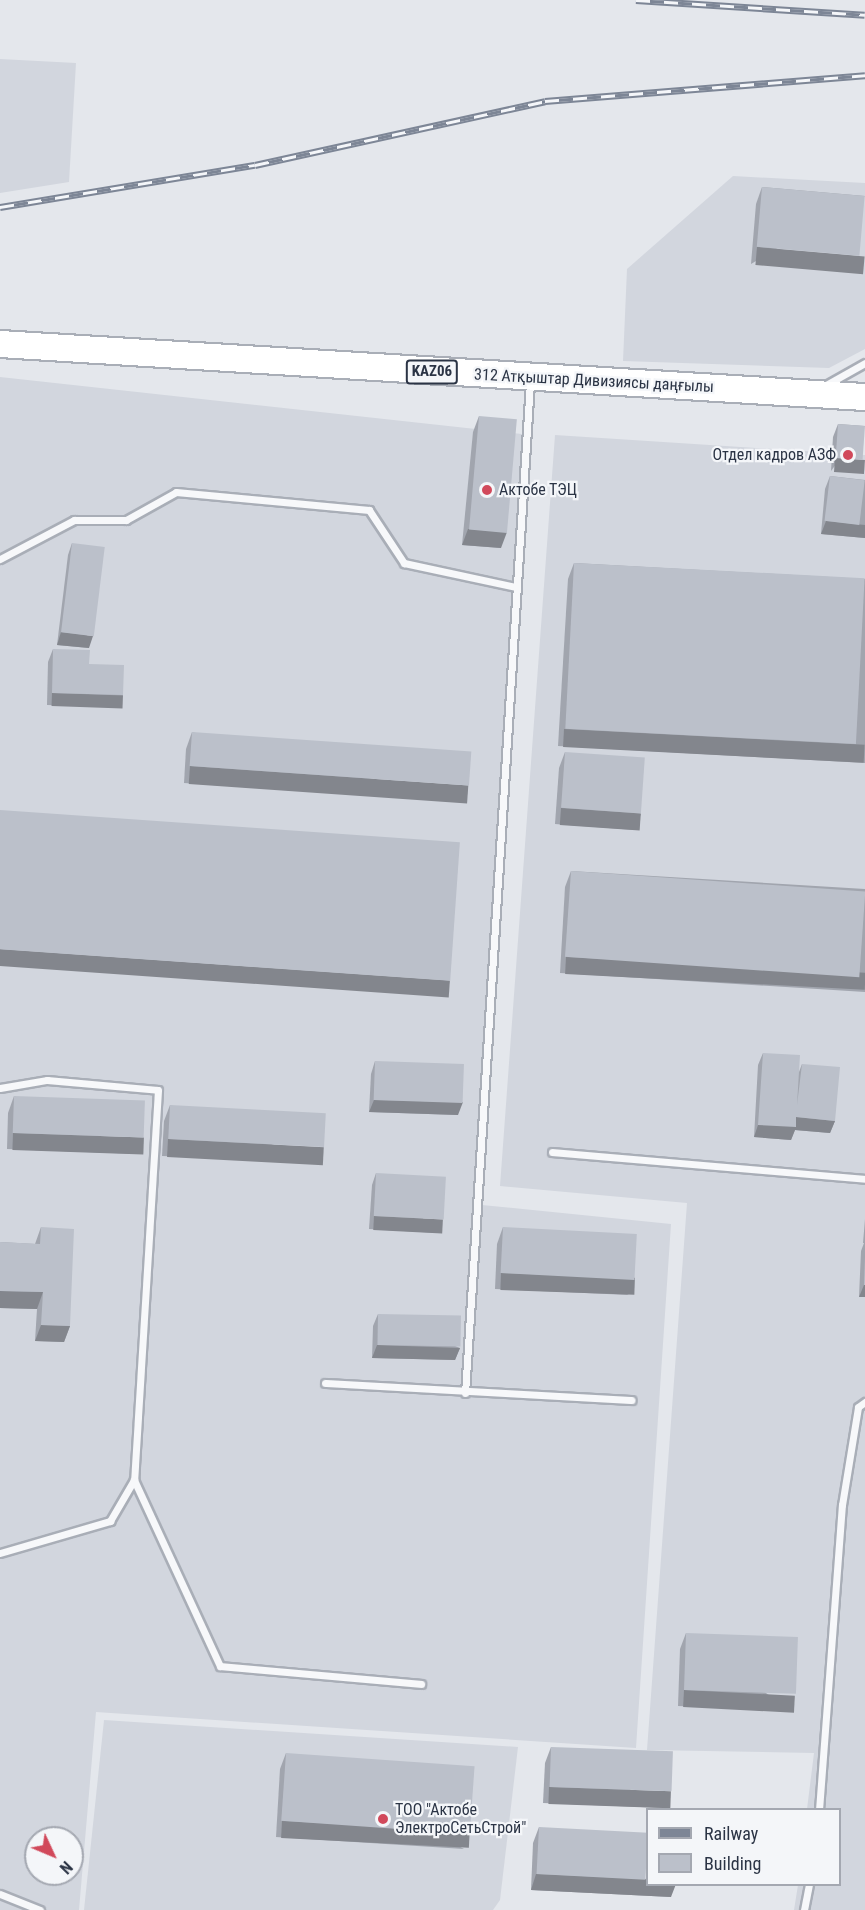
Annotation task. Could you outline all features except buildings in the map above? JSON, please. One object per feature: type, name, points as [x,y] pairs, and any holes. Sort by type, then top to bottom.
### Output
[{"type":"highway","name":"312 Атқыштар Дивизиясы даңғылы","points":[[0,344],[865,397]]},
{"type":"lane","points":[[811,393],[865,363]]},
{"type":"lane","points":[[465,1393],[531,378]]},
{"type":"lane","points":[[0,558],[74,520],[126,520],[176,492],[369,510],[404,563],[516,587]]},
{"type":"lane","points":[[0,1088],[47,1080],[158,1089],[134,1480],[110,1521],[0,1553]]},
{"type":"lane","points":[[552,1152],[865,1179]]},
{"type":"lane","points":[[325,1383],[465,1393],[632,1400]]},
{"type":"lane","points":[[819,1808],[842,1505],[858,1407],[865,1402]]},
{"type":"lane","points":[[134,1480],[220,1666],[421,1684]]},
{"type":"lane","points":[[804,1910],[809,1886]]},
{"type":"lane","points":[[0,1894],[40,1910]]},
{"type":"shaded area","points":[[0,59],[76,63],[69,182],[0,193]]},
{"type":"shaded area","points":[[733,176],[865,183],[865,349],[829,368],[623,361],[627,269]]},
{"type":"shaded area","points":[[0,377],[531,435],[482,1205],[671,1224],[636,1748],[96,1712],[84,1852],[84,1826],[24,1826],[24,1886],[81,1886],[79,1910],[0,1910]]},
{"type":"shaded area","points":[[555,435],[865,455],[865,1910],[794,1910],[798,1886],[841,1886],[841,1808],[807,1808],[814,1753],[647,1750],[687,1203],[500,1186]]},
{"type":"shaded area","points":[[104,1720],[518,1747],[500,1900],[493,1910],[84,1910]]},
{"type":"railway","points":[[636,0],[865,15]]},
{"type":"railway","points":[[0,207],[255,165],[545,101],[865,75]]},
{"type":"place","name":"Отдел кадров АЗФ","points":[[848,455]]},
{"type":"place","name":"Актобе ТЭЦ","points":[[487,490]]},
{"type":"place","name":"ТОО \"Актобе ЭлектроСетьСтрой\"","points":[[383,1819]]}]
